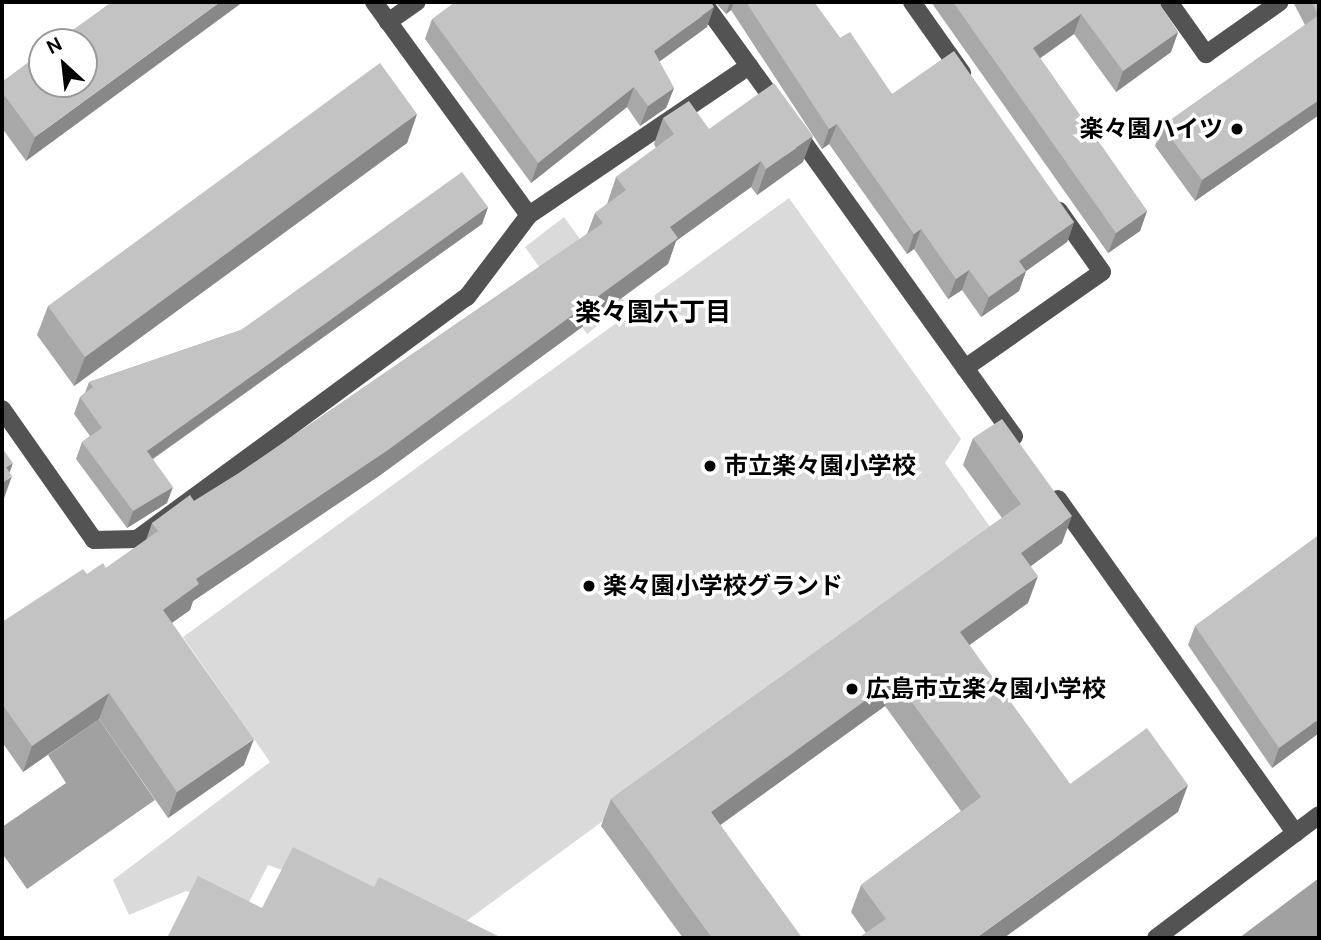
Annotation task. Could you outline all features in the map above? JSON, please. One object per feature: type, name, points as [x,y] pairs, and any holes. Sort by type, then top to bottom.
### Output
[{"type":"street","points":[[374,2],[529,215]]},
{"type":"street","points":[[388,22],[417,2]]},
{"type":"street","points":[[703,2],[1030,458]]},
{"type":"street","points":[[912,2],[975,92]]},
{"type":"street","points":[[1170,2],[1206,54],[1280,2]]},
{"type":"street","points":[[2,409],[94,540],[137,539],[467,297],[529,215],[749,66]]},
{"type":"street","points":[[965,368],[1102,272],[1046,193]]},
{"type":"street","points":[[1046,481],[1295,833]]},
{"type":"street","points":[[1156,938],[1319,815]]},
{"type":"shaded area","name":"楽々園小学校グランド","points":[[789,198],[961,439],[945,463],[995,534],[454,930],[268,865],[243,914],[186,891],[129,915],[113,880],[270,762],[183,637]]},
{"type":"shaded area","points":[[564,217],[626,303],[587,334],[525,247]]},
{"type":"shaded area","points":[[99,719],[155,800],[27,889],[2,853],[2,827],[66,783],[48,755]]},
{"type":"shaded area","points":[[1319,878],[1319,938],[1239,938]]},
{"type":"building","points":[[112,2],[220,2],[98,91],[98,28],[76,28]]},
{"type":"building","points":[[455,2],[711,2],[714,7],[654,51],[674,88],[648,106],[634,87],[538,163],[432,19]]},
{"type":"building","points":[[746,2],[814,2],[840,38],[850,32],[892,94],[954,51],[1074,222],[1019,261],[1026,271],[989,297],[969,270],[956,279],[921,229],[914,234],[837,124],[829,129]]},
{"type":"building","points":[[953,2],[1158,2],[1178,32],[1123,71],[1081,14],[1033,48],[1147,211],[1116,233]]},
{"type":"building","points":[[1311,2],[1319,2],[1319,15]]},
{"type":"building","name":"楽々園ハイツ","points":[[1319,15],[1319,100],[1202,180],[1162,126]]},
{"type":"building","points":[[28,62],[28,98],[88,98],[35,137],[2,92],[2,82]]},
{"type":"building","points":[[380,63],[417,114],[85,357],[48,306]]},
{"type":"building","points":[[774,83],[813,136],[766,169],[761,161],[670,227],[678,238],[388,450],[196,579],[199,584],[163,610],[254,739],[177,792],[109,693],[32,746],[2,704],[2,622],[83,569],[87,574],[103,563],[106,568],[158,531],[152,523],[190,495],[194,501],[239,473],[603,223],[595,213],[626,190],[616,177],[674,134],[663,118],[689,101],[709,129]]},
{"type":"building","points":[[462,172],[488,207],[147,451],[173,487],[133,511],[82,442],[102,428],[80,397],[93,387],[89,382],[241,330]]},
{"type":"building","points":[[1002,419],[1072,516],[1021,553],[1038,576],[960,632],[1070,784],[1147,728],[1188,785],[976,938],[858,938],[886,919],[861,885],[981,797],[895,679],[711,812],[802,938],[712,938],[611,799],[1021,504],[973,438]]},
{"type":"building","points":[[2,448],[13,463],[6,467],[12,476],[2,483]]},
{"type":"building","points":[[1319,535],[1319,719],[1279,748],[1195,626]]},
{"type":"building","points":[[293,847],[374,887],[379,877],[502,938],[167,938],[198,876],[262,908]]},
{"type":"place","name":"楽々園ハイツ","points":[[1237,129]]},
{"type":"place","name":"市立楽々園小学校","points":[[710,466]]},
{"type":"place","name":"楽々園小学校グランド","points":[[589,586]]},
{"type":"place","name":"広島市立楽々園小学校","points":[[852,689]]},
{"type":"district","name":"楽々園六丁目","points":[[653,313]]}]
